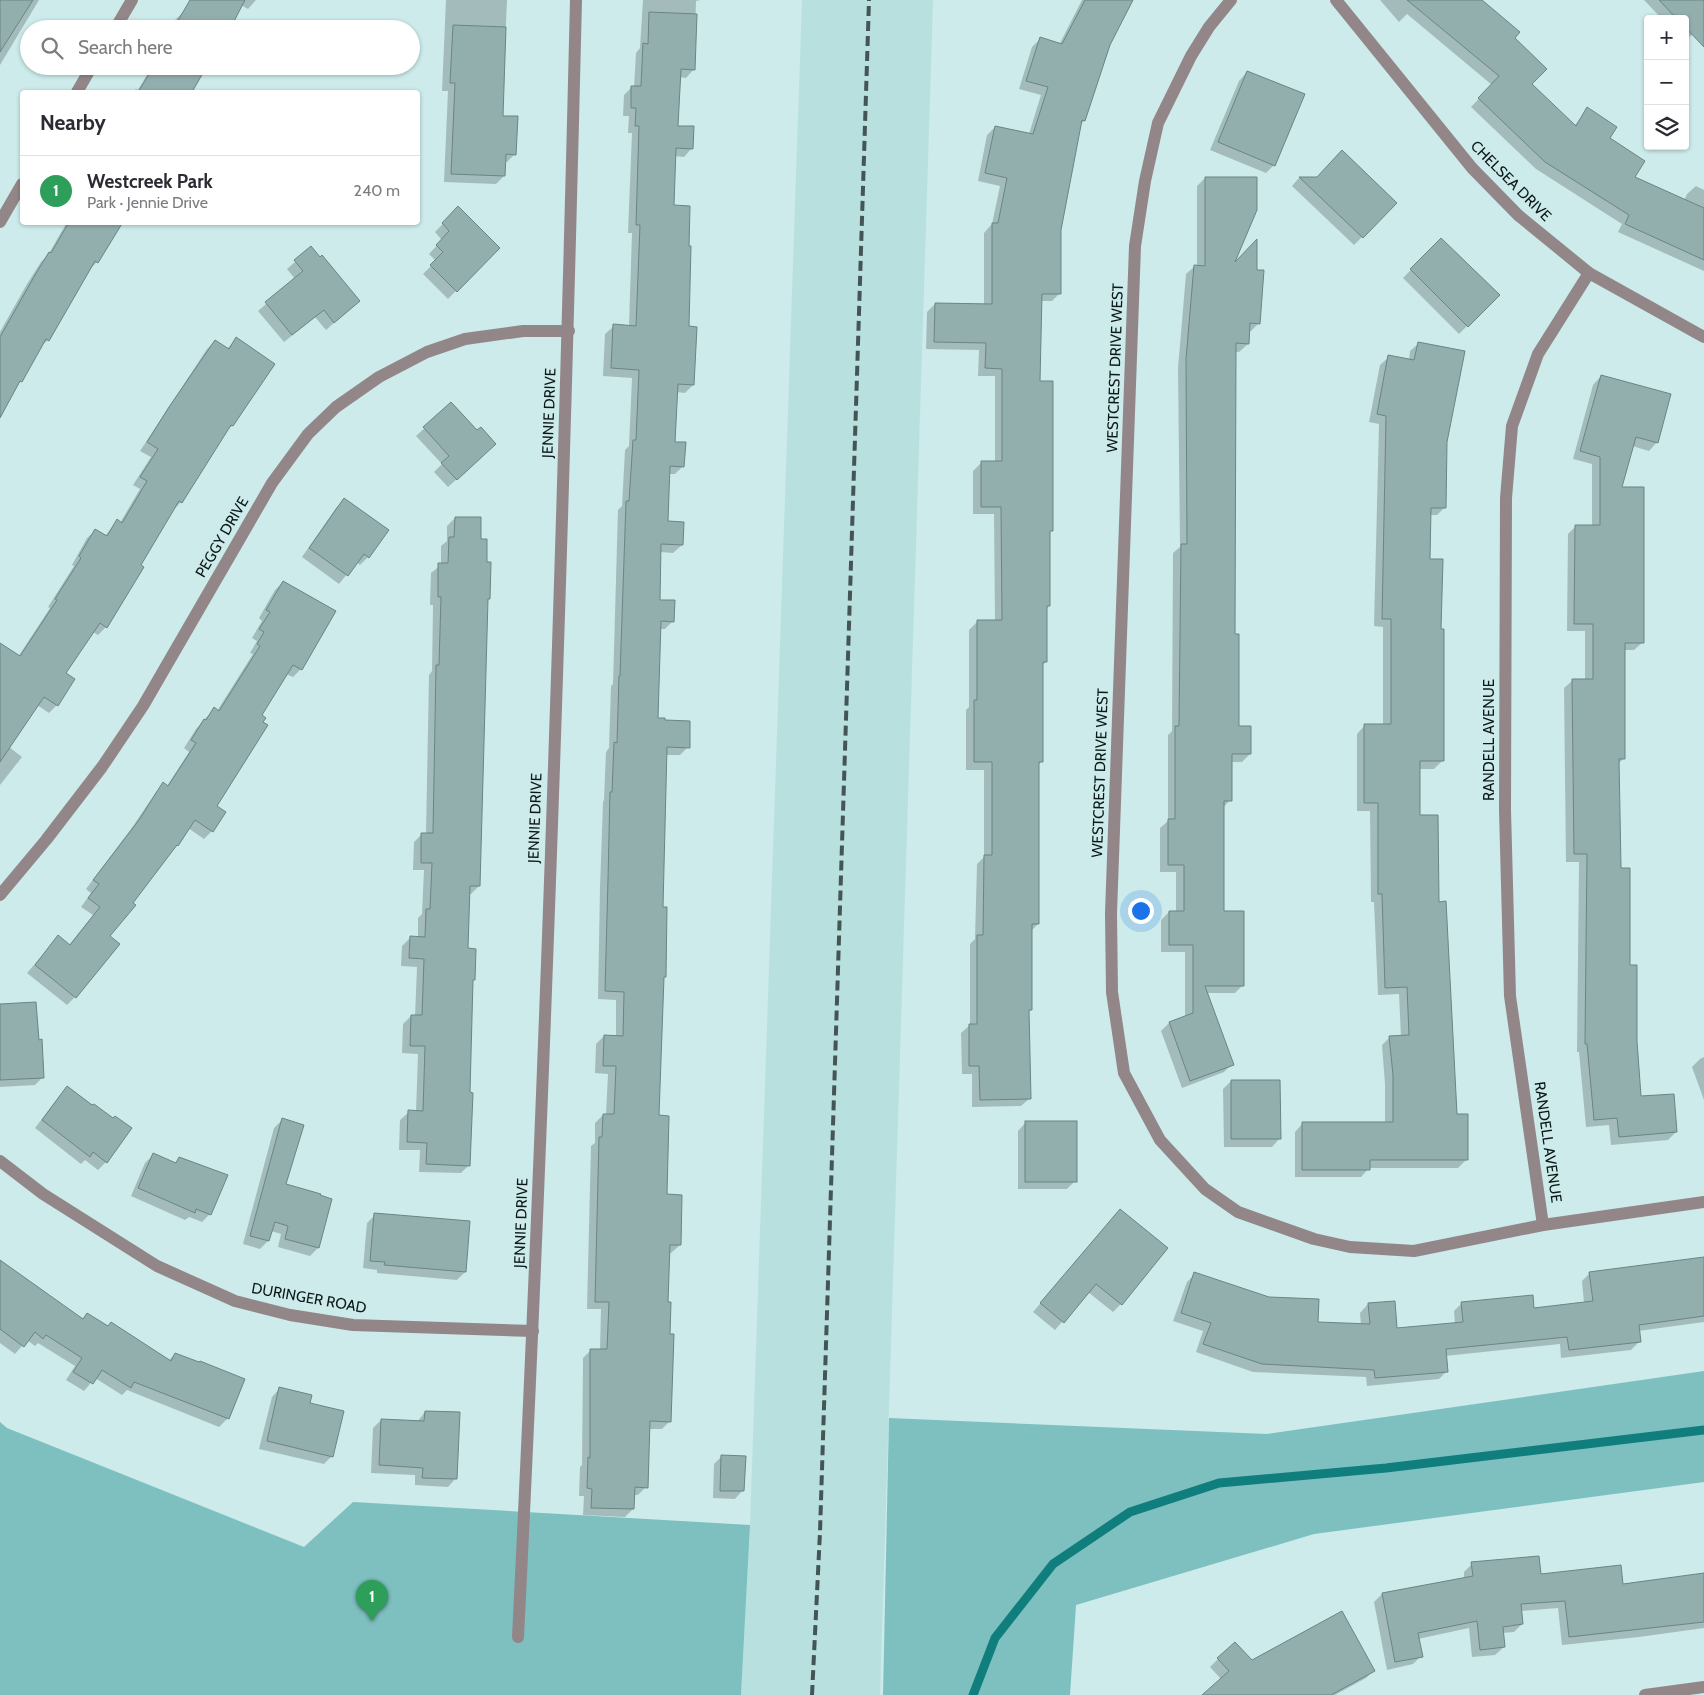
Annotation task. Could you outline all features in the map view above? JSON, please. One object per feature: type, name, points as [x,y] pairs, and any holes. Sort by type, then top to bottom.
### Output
[{"type":"street","points":[[120,20],[132,0]]},
{"type":"street","name":"JENNIE DRIVE","points":[[518,1637],[533,1331],[568,330],[576,0]]},
{"type":"street","name":"WESTCREST DRIVE WEST","points":[[1231,0],[1209,27],[1191,56],[1158,123],[1145,181],[1135,246],[1111,913],[1112,992],[1124,1073],[1160,1140],[1205,1189],[1238,1212],[1314,1239],[1350,1247],[1414,1251],[1543,1225],[1704,1202]]},
{"type":"street","name":"CHELSEA DRIVE","points":[[1336,0],[1472,168],[1518,215],[1589,273],[1704,337]]},
{"type":"street","points":[[78,90],[87,75]]},
{"type":"street","points":[[0,222],[20,187]]},
{"type":"street","name":"RANDELL AVENUE","points":[[1543,1225],[1510,996],[1505,810],[1506,498],[1512,426],[1538,354],[1589,273]]},
{"type":"street","name":"PEGGY DRIVE","points":[[0,894],[46,840],[102,767],[143,706],[272,483],[308,434],[336,407],[379,376],[427,352],[465,339],[523,330],[568,330]]},
{"type":"street","name":"DURINGER ROAD","points":[[0,1161],[43,1194],[156,1266],[235,1301],[290,1315],[353,1325],[533,1331]]},
{"type":"street","points":[[1645,1695],[1704,1687]]},
{"type":"shaded area","points":[[802,0],[933,0],[880,1695],[741,1695],[750,1525]]},
{"type":"shaded area","points":[[1704,1371],[1704,1482],[1314,1534],[1076,1605],[1070,1695],[883,1695],[889,1418],[1267,1434]]},
{"type":"shaded area","points":[[0,1422],[7,1428],[304,1547],[353,1502],[750,1525],[741,1695],[0,1695]]},
{"type":"building","points":[[0,0],[33,0],[20,20],[0,52]]},
{"type":"building","points":[[190,0],[245,0],[235,20],[178,20]]},
{"type":"building","points":[[1085,0],[1133,0],[1110,45],[1085,121],[1082,120],[1061,230],[1061,294],[1042,294],[1040,381],[1053,381],[1053,531],[1050,531],[1050,606],[1047,606],[1047,662],[1043,662],[1043,762],[1039,762],[1039,924],[1032,924],[1032,1010],[1029,1010],[1031,1099],[980,1100],[979,1066],[969,1066],[969,1024],[977,1024],[977,935],[983,935],[984,855],[992,855],[992,762],[974,762],[974,700],[977,700],[977,620],[1002,620],[1001,507],[981,507],[981,461],[1002,461],[1002,369],[985,368],[986,343],[934,342],[935,303],[992,304],[992,223],[998,223],[1007,178],[985,173],[995,126],[1033,134],[1048,87],[1026,81],[1040,37],[1062,44]]},
{"type":"building","points":[[1407,0],[1482,0],[1520,32],[1515,38],[1547,69],[1532,84],[1576,126],[1587,107],[1617,127],[1610,138],[1645,161],[1635,177],[1704,208],[1704,260],[1625,224],[1629,215],[1545,162],[1478,98],[1499,76]]},
{"type":"building","points":[[1659,0],[1704,0],[1704,47],[1689,31],[1689,15],[1673,15]]},
{"type":"building","points":[[649,12],[697,14],[695,70],[681,69],[678,126],[694,126],[693,149],[676,148],[674,205],[690,206],[689,326],[697,327],[694,385],[678,384],[675,442],[686,442],[684,467],[670,466],[668,521],[684,522],[683,545],[661,544],[660,600],[675,600],[674,622],[661,621],[658,718],[690,721],[690,748],[667,747],[663,907],[667,907],[666,977],[664,977],[659,1115],[669,1116],[667,1194],[682,1195],[681,1245],[670,1245],[668,1302],[671,1302],[670,1334],[674,1334],[671,1422],[650,1421],[648,1488],[635,1487],[634,1509],[591,1508],[592,1489],[587,1488],[588,1457],[590,1458],[590,1349],[607,1349],[609,1302],[595,1302],[599,1137],[602,1137],[603,1114],[614,1114],[616,1066],[603,1066],[604,1035],[623,1036],[624,992],[605,991],[610,792],[612,792],[614,742],[617,743],[626,501],[629,501],[633,440],[636,440],[639,370],[611,368],[613,324],[636,326],[640,225],[636,225],[639,126],[635,126],[636,108],[631,108],[631,86],[641,86],[643,43],[648,44]]},
{"type":"building","points":[[453,25],[506,27],[503,116],[518,116],[516,155],[506,154],[505,176],[451,174],[455,83],[450,83]]},
{"type":"building","points":[[1247,71],[1305,94],[1275,166],[1218,142]]},
{"type":"building","points":[[148,75],[202,75],[193,90],[139,90]]},
{"type":"building","points":[[1342,150],[1397,203],[1363,238],[1299,177],[1317,177]]},
{"type":"building","points":[[1205,177],[1257,177],[1257,210],[1235,262],[1257,239],[1257,270],[1264,270],[1260,324],[1250,323],[1249,344],[1236,343],[1235,634],[1239,634],[1239,726],[1251,726],[1251,754],[1232,754],[1232,801],[1224,801],[1224,911],[1244,911],[1244,986],[1205,986],[1234,1065],[1190,1081],[1169,1022],[1193,1013],[1193,945],[1169,945],[1169,911],[1184,911],[1184,865],[1168,865],[1168,819],[1175,819],[1175,726],[1179,726],[1181,544],[1187,544],[1186,359],[1194,265],[1205,266]]},
{"type":"building","points":[[458,206],[500,248],[457,292],[430,265],[443,252],[436,245],[449,231],[442,223]]},
{"type":"building","points":[[67,225],[121,225],[98,263],[95,261],[49,341],[46,339],[0,418],[0,337],[35,275],[49,252],[51,253]]},
{"type":"building","points":[[1441,238],[1500,295],[1468,327],[1410,269]]},
{"type":"building","points":[[311,246],[320,257],[322,255],[360,301],[334,323],[324,310],[292,335],[265,302],[303,271],[294,260]]},
{"type":"building","points":[[236,337],[275,364],[233,426],[231,425],[182,503],[179,501],[141,565],[144,567],[107,628],[100,623],[66,673],[75,679],[58,706],[44,697],[0,762],[0,643],[20,656],[57,600],[55,599],[81,558],[79,556],[95,529],[107,536],[117,519],[122,523],[147,481],[140,477],[158,449],[147,442],[169,407],[215,340],[229,349]]},
{"type":"building","points":[[1418,342],[1465,351],[1447,442],[1446,508],[1431,508],[1430,559],[1443,559],[1441,629],[1444,629],[1444,761],[1420,761],[1420,815],[1438,815],[1439,902],[1446,901],[1457,1114],[1468,1114],[1468,1160],[1370,1160],[1370,1170],[1302,1170],[1302,1122],[1393,1122],[1393,1075],[1389,1036],[1409,1035],[1407,987],[1385,988],[1382,894],[1378,894],[1378,803],[1364,803],[1364,724],[1391,724],[1391,619],[1382,619],[1386,416],[1377,414],[1388,355],[1414,360]]},
{"type":"building","points":[[1601,375],[1671,394],[1658,443],[1636,437],[1622,487],[1644,487],[1644,643],[1625,643],[1625,759],[1619,759],[1621,868],[1630,868],[1630,965],[1637,965],[1637,1041],[1641,1096],[1674,1094],[1677,1132],[1619,1137],[1617,1118],[1594,1120],[1587,1044],[1585,1044],[1587,854],[1574,854],[1572,679],[1593,679],[1593,624],[1574,624],[1575,525],[1600,525],[1600,457],[1580,451]]},
{"type":"building","points":[[451,402],[477,430],[481,427],[496,444],[457,480],[441,463],[449,456],[423,427]]},
{"type":"building","points":[[344,498],[389,530],[369,558],[364,554],[348,576],[309,548]]},
{"type":"building","points":[[455,517],[481,517],[481,539],[487,539],[487,562],[491,562],[490,599],[488,599],[480,886],[470,886],[468,948],[476,949],[475,980],[473,980],[470,1092],[473,1093],[470,1166],[426,1164],[427,1143],[407,1142],[408,1110],[423,1111],[425,1046],[410,1046],[411,1015],[422,1015],[424,959],[409,958],[410,936],[425,937],[426,909],[430,909],[432,863],[421,863],[421,833],[433,833],[436,665],[439,665],[441,597],[438,597],[438,563],[448,563],[449,537],[454,537]]},
{"type":"building","points":[[283,581],[336,611],[302,670],[293,665],[262,715],[266,718],[263,722],[268,725],[217,806],[226,812],[213,832],[195,820],[178,846],[133,903],[136,905],[110,936],[120,944],[76,998],[35,965],[58,935],[70,945],[100,907],[88,898],[99,884],[93,880],[139,820],[163,782],[168,786],[196,743],[191,740],[204,719],[206,720],[214,707],[219,711],[260,646],[257,644],[264,632],[259,629],[270,612],[266,610]]},
{"type":"building","points":[[36,1002],[39,1040],[42,1039],[44,1078],[0,1080],[0,1004]]},
{"type":"building","points":[[1231,1080],[1280,1080],[1281,1139],[1231,1139]]},
{"type":"building","points":[[67,1086],[92,1105],[94,1104],[113,1118],[115,1116],[132,1128],[107,1163],[93,1152],[90,1157],[42,1120]]},
{"type":"building","points":[[282,1118],[304,1125],[286,1184],[332,1199],[319,1248],[285,1239],[288,1226],[275,1222],[269,1241],[250,1236]]},
{"type":"building","points":[[1025,1121],[1077,1121],[1077,1182],[1025,1182]]},
{"type":"building","points":[[153,1153],[176,1163],[179,1157],[228,1175],[211,1215],[196,1209],[195,1213],[138,1188]]},
{"type":"building","points":[[1120,1209],[1168,1248],[1122,1305],[1096,1284],[1064,1323],[1040,1303]]},
{"type":"building","points":[[374,1213],[470,1221],[466,1272],[384,1265],[385,1262],[370,1261]]},
{"type":"building","points":[[1704,1257],[1704,1316],[1639,1325],[1641,1342],[1569,1350],[1567,1337],[1446,1349],[1448,1372],[1375,1378],[1374,1370],[1262,1364],[1203,1344],[1211,1323],[1181,1313],[1194,1272],[1269,1297],[1319,1299],[1318,1322],[1370,1324],[1368,1303],[1395,1301],[1397,1328],[1463,1322],[1461,1302],[1533,1295],[1534,1308],[1593,1301],[1589,1272]]},
{"type":"building","points":[[0,1260],[83,1319],[87,1313],[108,1326],[111,1322],[171,1361],[175,1353],[245,1379],[229,1419],[134,1382],[131,1388],[102,1370],[93,1384],[73,1372],[82,1358],[46,1335],[43,1339],[35,1332],[24,1347],[0,1329]]},
{"type":"building","points":[[279,1387],[312,1395],[310,1403],[344,1411],[333,1457],[267,1441]]},
{"type":"building","points":[[425,1411],[460,1412],[457,1479],[422,1478],[423,1468],[379,1465],[381,1419],[424,1421]]},
{"type":"building","points":[[721,1455],[746,1456],[744,1491],[720,1491]]},
{"type":"building","points":[[1539,1556],[1541,1574],[1621,1565],[1623,1584],[1704,1573],[1704,1622],[1569,1637],[1565,1601],[1521,1604],[1523,1624],[1503,1627],[1505,1647],[1480,1650],[1477,1621],[1418,1633],[1423,1657],[1395,1662],[1382,1593],[1473,1576],[1471,1562]]},
{"type":"building","points":[[1342,1611],[1375,1671],[1331,1695],[1202,1695],[1229,1671],[1217,1658],[1235,1642],[1252,1660]]},
{"type":"waterway","points":[[973,1695],[995,1638],[1053,1564],[1130,1512],[1219,1483],[1386,1468],[1704,1430]]},
{"type":"railway","points":[[812,1695],[820,1532],[869,0]]},
{"type":"place","name":"Westcreek Park","points":[[372,1621]]}]
